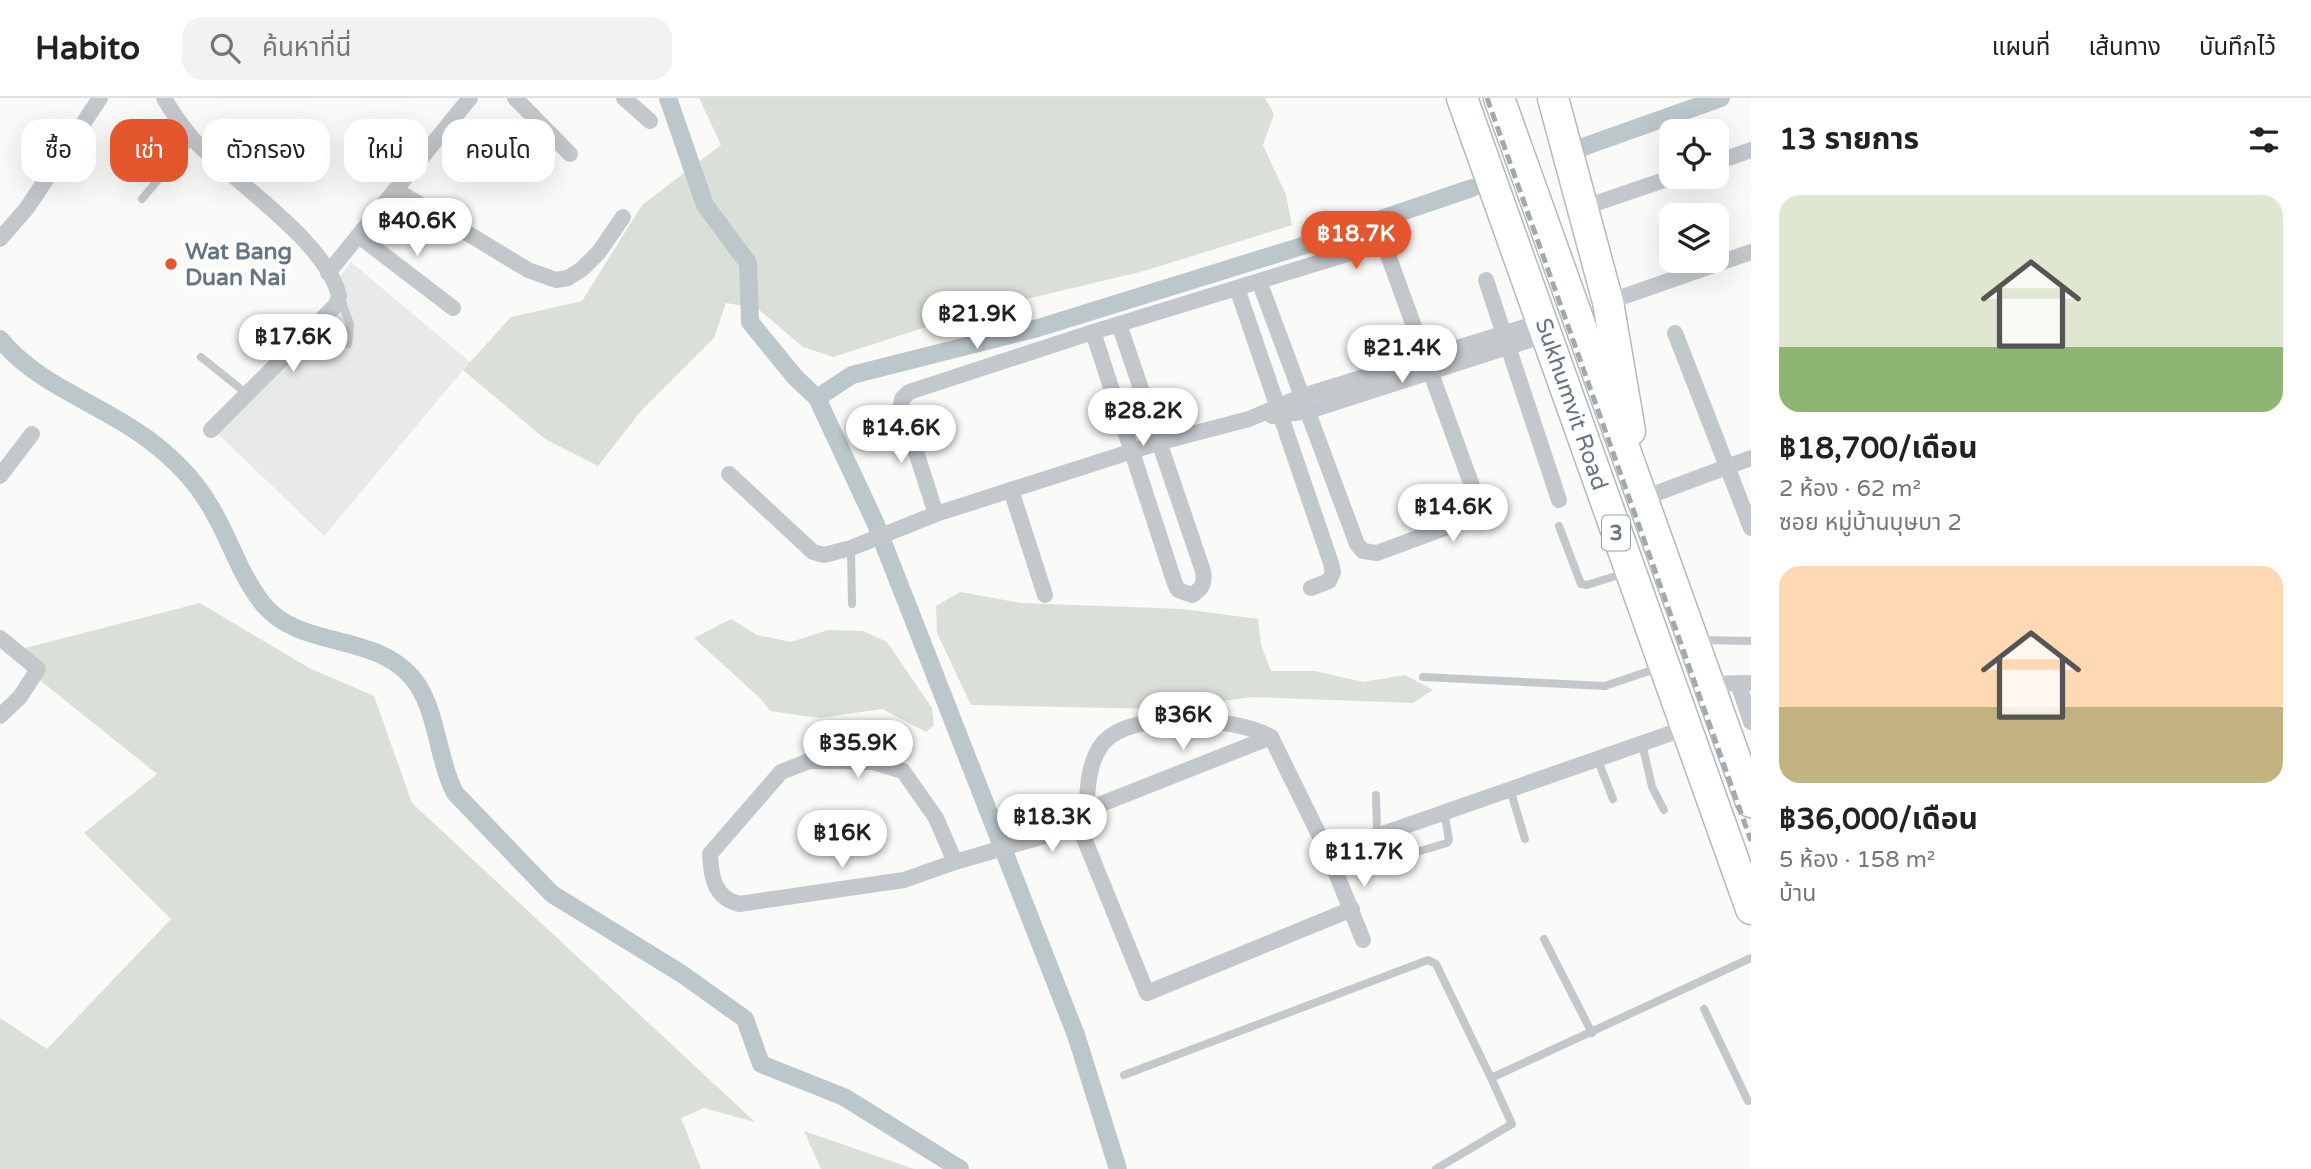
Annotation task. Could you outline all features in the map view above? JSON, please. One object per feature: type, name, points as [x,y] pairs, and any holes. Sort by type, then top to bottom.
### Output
[{"type":"highway","name":"Sukhumvit Road","points":[[1462,98],[1751,909]]},
{"type":"highway","name":"Sukhumvit Road","points":[[1499,98],[1751,802]]},
{"type":"highway","points":[[1533,98],[1637,489]]},
{"type":"highway","points":[[1553,98],[1608,302],[1637,489]]},
{"type":"highway","points":[[1629,572],[1662,558]]},
{"type":"street","points":[[0,239],[35,197],[100,98]]},
{"type":"street","points":[[164,98],[192,138],[267,204],[328,272],[339,296],[336,305],[211,430]]},
{"type":"street","points":[[328,272],[470,98]]},
{"type":"street","points":[[514,98],[570,154]]},
{"type":"street","points":[[624,98],[650,121]]},
{"type":"street","points":[[1729,158],[1751,150]]},
{"type":"street","points":[[1582,208],[1659,182]]},
{"type":"street","points":[[396,190],[528,270],[556,280],[568,278],[582,269],[599,252],[623,217]]},
{"type":"street","points":[[359,236],[453,308]]},
{"type":"street","points":[[936,514],[901,405],[902,398],[909,392],[1093,332],[1259,281],[1384,244],[1388,248],[1426,366],[1475,494],[1475,509],[1469,519],[1377,553],[1363,551],[1357,544],[1259,281]]},
{"type":"street","points":[[1608,302],[1751,253]]},
{"type":"street","points":[[1486,280],[1559,500]]},
{"type":"street","points":[[1237,288],[1333,572],[1329,581],[1311,588]]},
{"type":"street","points":[[1093,332],[1178,590],[1192,595],[1201,589],[1205,581],[1203,570],[1119,324]]},
{"type":"street","points":[[729,474],[813,552],[824,555],[851,548],[936,514],[1161,442],[1306,404],[1546,328]]},
{"type":"street","points":[[1675,333],[1751,528]]},
{"type":"street","points":[[0,476],[32,434]]},
{"type":"street","points":[[1637,489],[1727,467],[1751,458]]},
{"type":"street","points":[[1011,490],[1045,595]]},
{"type":"street","points":[[0,638],[38,669],[20,697],[0,716]]},
{"type":"street","points":[[1707,684],[1745,683],[1751,722]]},
{"type":"street","points":[[1086,810],[1090,770],[1103,743],[1122,727],[1144,721],[1227,723],[1256,729],[1271,737],[1328,853],[1363,940]]},
{"type":"street","points":[[1328,853],[1370,836],[1686,728]]},
{"type":"street","points":[[1271,737],[1086,810],[1079,816],[1079,826],[1147,993],[1352,909]]},
{"type":"street","points":[[955,862],[936,818],[902,771],[873,762],[809,761],[781,772],[710,854],[714,883],[729,902],[739,904],[904,880],[955,862],[1079,826]]},
{"type":"lane","points":[[142,199],[192,138]]},
{"type":"lane","points":[[339,296],[350,324],[348,344]]},
{"type":"lane","points":[[201,356],[247,394]]},
{"type":"lane","points":[[1559,526],[1581,584],[1587,585],[1629,572]]},
{"type":"lane","points":[[851,548],[852,604]]},
{"type":"lane","points":[[1691,639],[1751,641]]},
{"type":"lane","points":[[1423,677],[1605,686],[1663,666]]},
{"type":"lane","points":[[1642,742],[1650,779],[1664,810]]},
{"type":"lane","points":[[1597,758],[1613,799]]},
{"type":"lane","points":[[1510,788],[1525,839]]},
{"type":"lane","points":[[1377,795],[1370,836],[1377,864],[1447,843],[1449,840],[1443,811]]},
{"type":"lane","points":[[1545,939],[1592,1033]]},
{"type":"lane","points":[[1491,1078],[1695,991],[1751,958]]},
{"type":"lane","points":[[1124,1075],[1428,960],[1436,964],[1511,1124],[1436,1169]]},
{"type":"lane","points":[[1704,1009],[1748,1101]]},
{"type":"shaded area","points":[[699,98],[1265,98],[1274,114],[1263,145],[1286,195],[1292,225],[1144,271],[976,311],[833,357],[803,347],[757,308],[726,303],[714,338],[641,411],[598,466],[545,439],[463,370],[511,317],[582,301],[642,205],[721,145]]},
{"type":"shaded area","points":[[351,262],[470,362],[324,536],[217,433],[336,309],[337,280]]},
{"type":"shaded area","points":[[960,592],[1021,603],[1183,609],[1258,619],[1261,645],[1271,671],[1315,671],[1363,682],[1405,675],[1433,690],[1413,703],[1253,697],[1158,709],[971,705],[937,633],[936,606]]},
{"type":"shaded area","points":[[200,603],[309,668],[374,696],[412,803],[755,1122],[704,1108],[681,1118],[701,1169],[0,1169],[0,1018],[47,1049],[171,919],[84,833],[157,774],[6,653]]},
{"type":"shaded area","points":[[731,619],[757,635],[791,642],[828,630],[863,631],[887,642],[932,708],[934,725],[926,732],[882,709],[819,718],[770,711],[761,699],[694,638]]},
{"type":"shaded area","points":[[804,1131],[914,1169],[821,1169]]},
{"type":"waterway","points":[[668,98],[705,205],[748,263],[750,322],[795,377],[817,398],[875,522],[1076,1035],[1118,1169]]},
{"type":"waterway","points":[[1583,147],[1721,98]]},
{"type":"waterway","points":[[817,398],[852,375],[1038,328],[1299,247],[1472,188]]},
{"type":"waterway","points":[[0,339],[33,370],[131,427],[175,462],[198,487],[255,592],[279,619],[299,629],[365,648],[404,669],[425,699],[455,793],[552,894],[682,974],[745,1019],[761,1064],[844,1097],[960,1169]]},
{"type":"railway","points":[[1487,98],[1751,841]]},
{"type":"place","name":"Wat Bang Duan Nai","points":[[171,264]]}]
